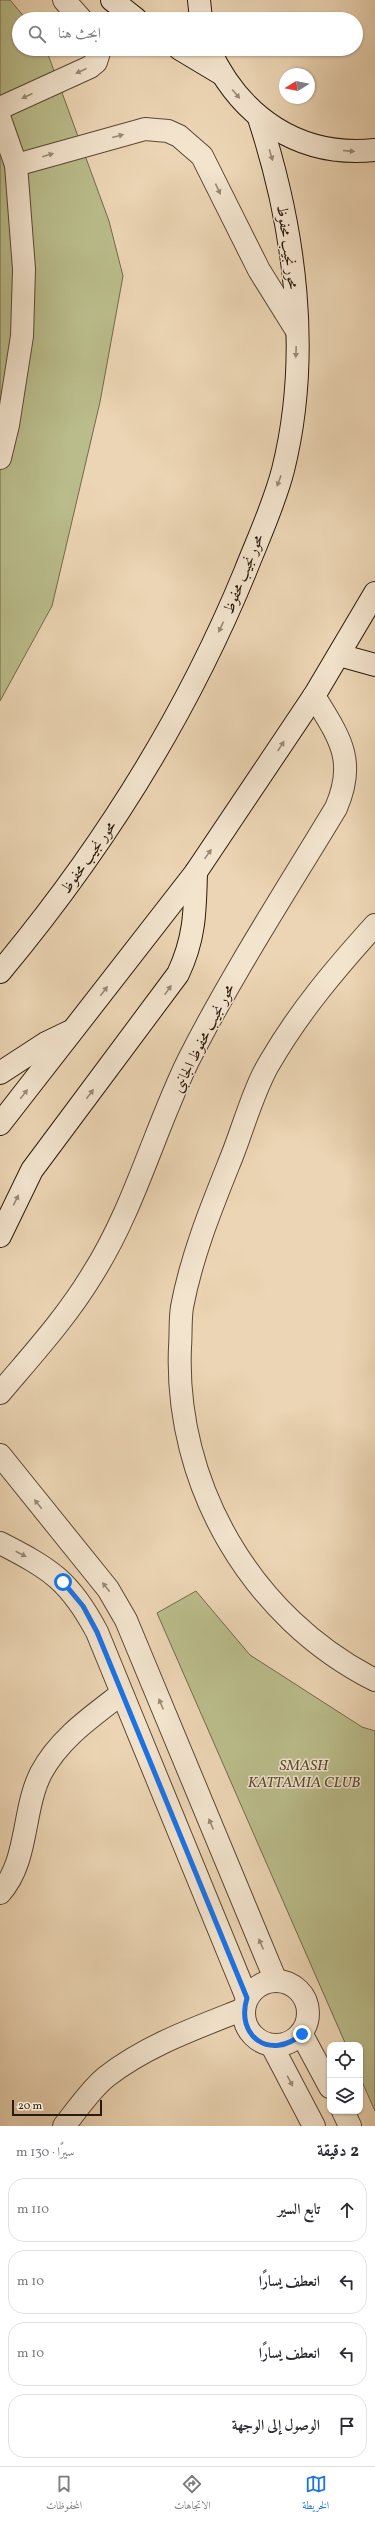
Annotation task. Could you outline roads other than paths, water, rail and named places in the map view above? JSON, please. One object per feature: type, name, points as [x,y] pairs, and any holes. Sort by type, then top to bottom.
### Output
[{"type":"street","points":[[64,0],[75,12]]},
{"type":"street","points":[[112,0],[127,12]]},
{"type":"street","points":[[199,0],[200,12]]},
{"type":"street","points":[[0,108],[90,67],[96,62],[98,56]]},
{"type":"street","points":[[192,56],[220,73]]},
{"type":"street","points":[[212,56],[220,73],[236,95],[259,118],[279,131],[304,142],[330,149],[358,152],[375,150]]},
{"type":"street","name":"محور نجيب محفوظ","points":[[0,972],[41,923],[85,864],[127,801],[165,737],[200,671],[235,596],[283,471],[296,378],[297,331],[295,284],[285,213],[272,158],[259,118]]},
{"type":"street","points":[[0,119],[16,165],[24,269],[22,336],[8,425],[0,458]]},
{"type":"street","points":[[16,165],[145,129],[168,131],[179,136],[202,156],[259,270],[297,331]]},
{"type":"street","points":[[0,1124],[196,872],[314,696],[375,593]]},
{"type":"street","points":[[339,655],[375,666]]},
{"type":"street","name":"محور نجيب محفوظ الجانبى","points":[[0,1393],[56,1327],[93,1275],[122,1217],[187,1064],[206,1025],[336,808],[344,790],[347,771],[344,751],[336,733],[314,696]]},
{"type":"street","points":[[0,1236],[32,1170],[178,974],[192,939],[195,920],[196,872]]},
{"type":"street","points":[[375,925],[317,991],[269,1063],[198,1242],[182,1309],[179,1378],[191,1454],[212,1512],[247,1571],[292,1623],[346,1665],[375,1680]]},
{"type":"street","points":[[0,1073],[46,1043],[76,1028]]},
{"type":"street","points":[[0,1455],[108,1589],[126,1620],[276,1980]]},
{"type":"street","points":[[0,1543],[42,1565],[63,1582],[83,1606],[97,1632],[245,2004],[244,2020],[249,2032],[259,2041],[272,2046],[283,2046],[302,2034],[307,2023],[308,2011],[305,1999],[293,1986],[276,1980],[264,1983],[254,1989],[245,2004],[162,2042],[132,2059],[105,2078],[64,2126]]},
{"type":"street","points":[[0,1893],[18,1858],[41,1774],[61,1743],[121,1694]]},
{"type":"street","points":[[302,2034],[327,2081]]},
{"type":"street","points":[[272,2046],[314,2126]]},
{"type":"street","points":[[344,2114],[350,2126]]},
{"type":"park label","name":"SMASH KATTAMIA CLUB","points":[[304,1774]]}]
